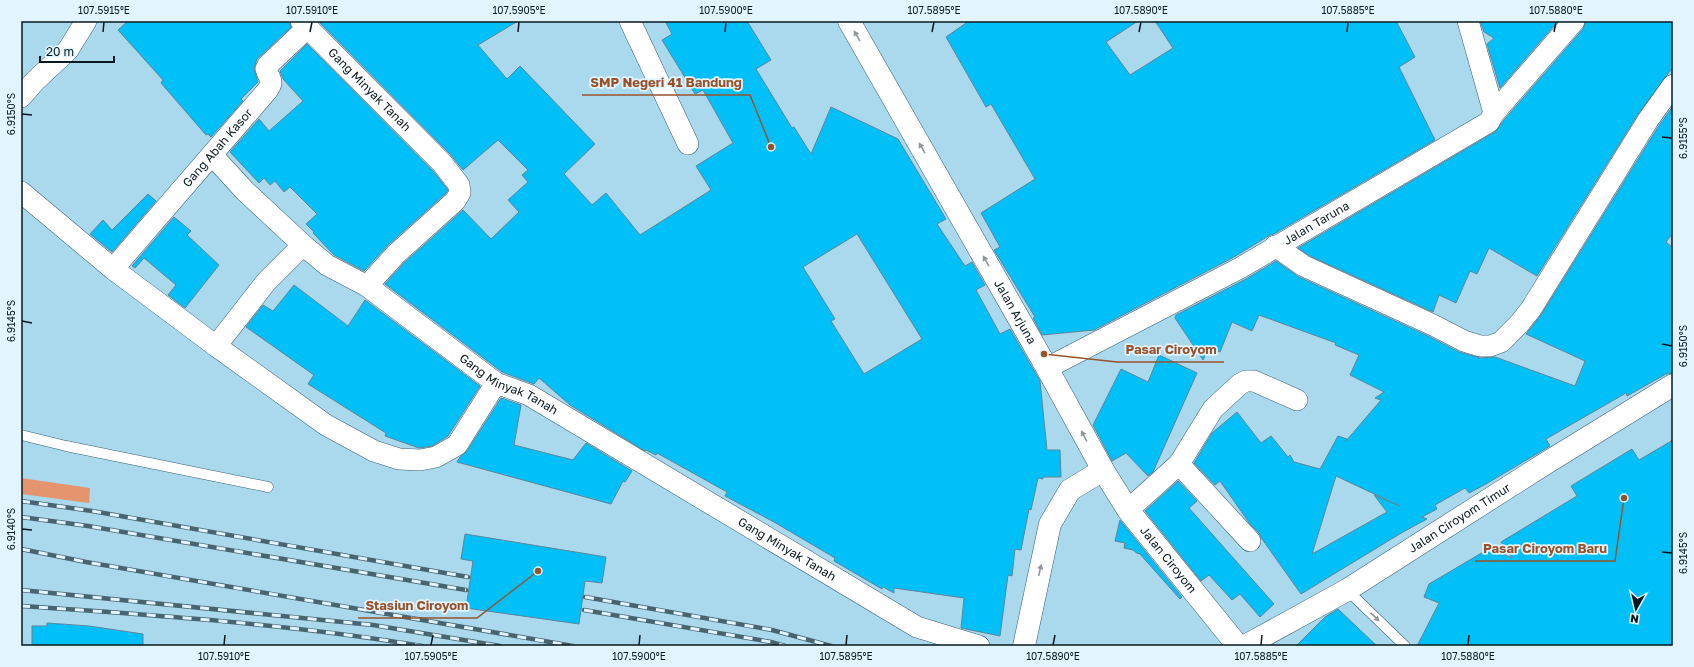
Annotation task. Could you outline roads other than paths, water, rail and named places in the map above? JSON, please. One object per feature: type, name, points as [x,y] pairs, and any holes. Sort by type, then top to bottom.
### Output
[{"type":"main road","name":"Jalan Arjuna","points":[[849,21],[1048,368],[1103,470]]},
{"type":"main road","name":"Jalan Ciroyom Timur","points":[[1244,646],[1347,590],[1543,465],[1673,385]]},
{"type":"main road","name":"Jalan Ciroyom","points":[[1103,470],[1128,510],[1238,646]]},
{"type":"main road","points":[[1024,646],[1050,524],[1070,490],[1103,470]]},
{"type":"street","points":[[21,98],[35,80],[68,50],[86,21]]},
{"type":"street","points":[[630,21],[688,144]]},
{"type":"street","points":[[1468,21],[1494,113]]},
{"type":"street","name":"Jalan Taruna","points":[[1048,368],[1240,268],[1275,246],[1489,122],[1494,113],[1574,21]]},
{"type":"street","name":"Gang Abah Kasor","points":[[114,269],[272,85],[271,78],[266,69],[268,65],[304,24]]},
{"type":"street","name":"Gang Minyak Tanah","points":[[304,24],[442,163],[459,185],[460,193],[455,201],[396,254],[366,286],[496,383],[529,395],[917,627],[979,646]]},
{"type":"street","points":[[1275,246],[1304,266],[1433,325],[1464,341],[1480,346],[1490,346],[1501,342],[1519,324],[1531,309],[1648,120],[1673,85]]},
{"type":"street","points":[[212,155],[245,191],[303,245],[327,265],[366,286]]},
{"type":"street","points":[[21,192],[114,269],[216,346],[326,425],[374,451],[400,459],[420,460],[436,457],[457,445],[496,383]]},
{"type":"street","points":[[216,346],[266,282],[303,245]]},
{"type":"street","points":[[1128,510],[1179,464],[1212,409],[1240,384],[1246,381],[1254,381],[1297,400]]},
{"type":"street","points":[[1179,464],[1250,541]]},
{"type":"lane","points":[[21,435],[66,446],[268,487]]},
{"type":"lane","points":[[1347,590],[1405,646]]},
{"type":"railway","points":[[21,501],[92,511],[468,577]]},
{"type":"railway","points":[[21,517],[88,526],[466,590]]},
{"type":"railway","points":[[21,549],[86,562],[573,646]]},
{"type":"railway","points":[[21,590],[373,625],[500,646]]},
{"type":"railway","points":[[585,597],[772,630],[831,646]]},
{"type":"railway","points":[[21,606],[222,621],[372,638],[422,646]]},
{"type":"railway","points":[[584,610],[771,642],[785,646]]},
{"type":"place","name":"SMP Negeri 41 Bandung","points":[[771,147]]},
{"type":"place","name":"Pasar Ciroyom","points":[[1044,354]]},
{"type":"place","name":"Pasar Ciroyom Baru","points":[[1624,498]]},
{"type":"place","name":"Stasiun Ciroyom","points":[[538,571]]}]
